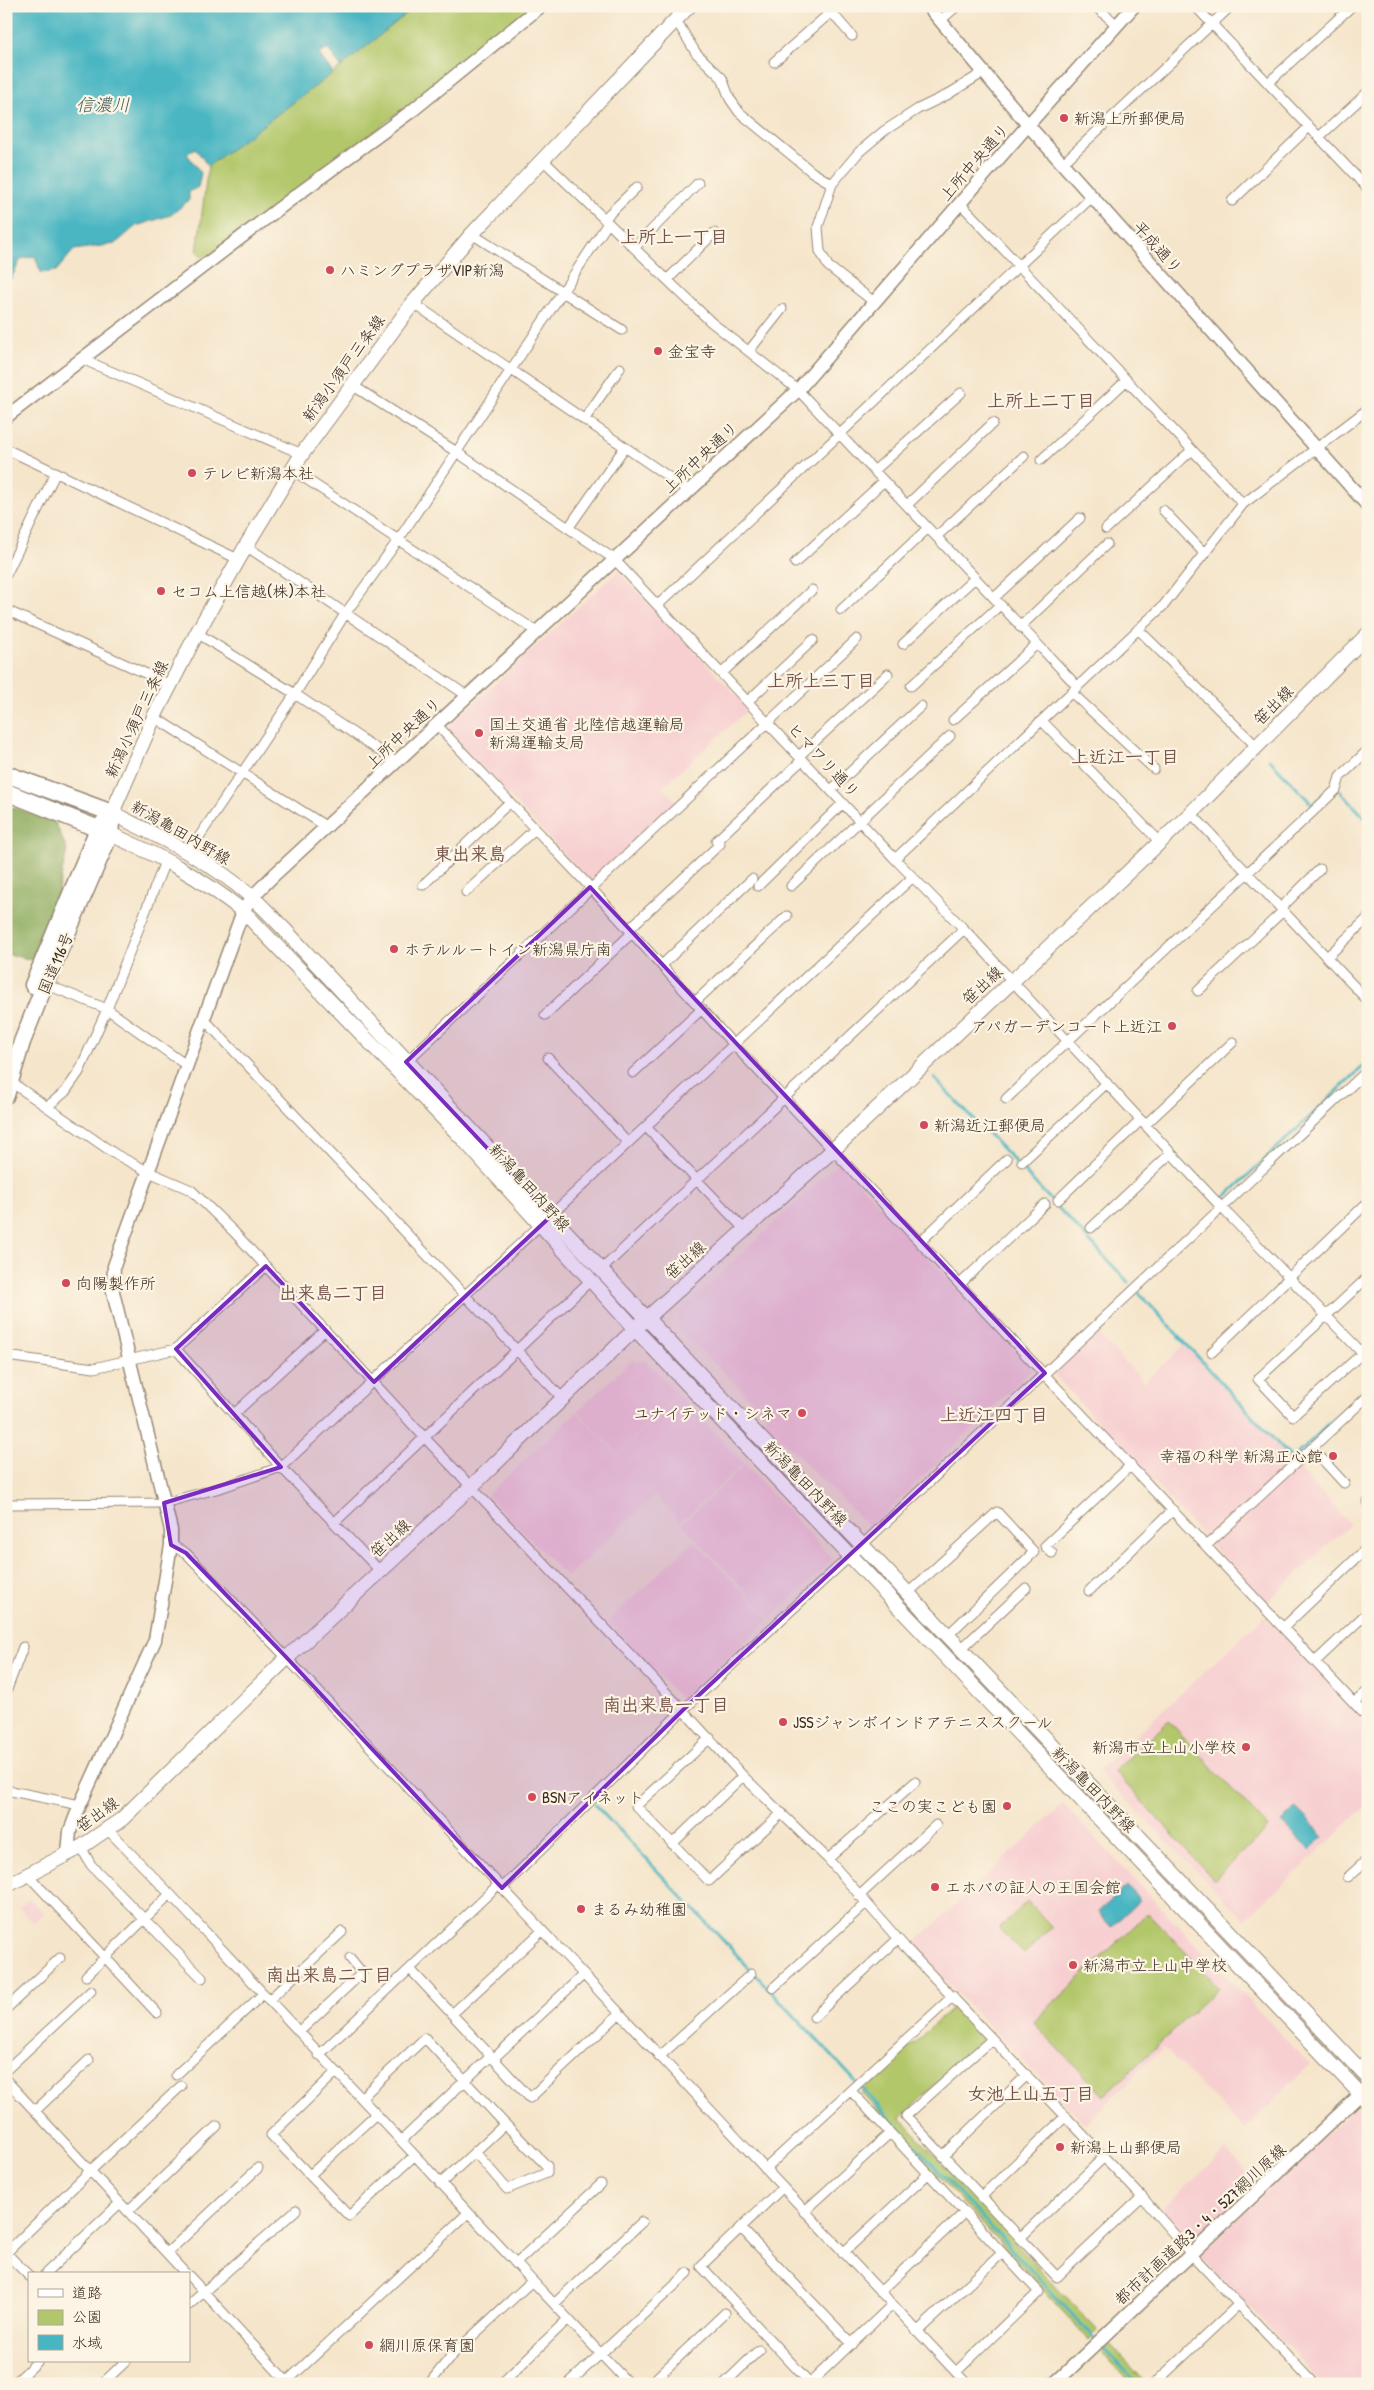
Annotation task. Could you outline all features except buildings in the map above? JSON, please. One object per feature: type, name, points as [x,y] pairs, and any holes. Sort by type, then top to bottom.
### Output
[{"type":"highway","points":[[6,774],[112,813]]},
{"type":"highway","points":[[6,792],[104,832]]},
{"type":"highway","name":"国道116号","points":[[8,1088],[22,1042],[112,813]]},
{"type":"highway","name":"国道116号","points":[[6,1055],[46,952],[104,832]]},
{"type":"main road","name":"新潟小須戸三条線","points":[[112,813],[154,717],[197,633],[246,546],[302,454],[413,303],[472,234],[689,6]]},
{"type":"main road","name":"笹出線","points":[[6,1886],[29,1876],[108,1830],[157,1786],[287,1658],[472,1486],[635,1328],[833,1150],[1191,813],[1367,636]]},
{"type":"main road","name":"新潟亀田内野線","points":[[112,813],[187,852],[218,871],[252,897],[284,929],[647,1319],[1368,2078]]},
{"type":"main road","name":"新潟亀田内野線","points":[[104,832],[166,859],[210,885],[243,911],[464,1140],[635,1328],[1365,2095]]},
{"type":"street","points":[[6,417],[413,110],[541,6]]},
{"type":"street","name":"平成通り","points":[[928,6],[1062,164],[1368,506]]},
{"type":"street","points":[[940,21],[958,6]]},
{"type":"street","points":[[1095,6],[1117,25]]},
{"type":"street","name":"上所中央通り","points":[[68,1854],[70,1831],[80,1805],[155,1640],[171,1545],[171,1530],[113,1292],[114,1266],[243,911],[252,897],[466,695],[798,390],[1134,6]]},
{"type":"street","points":[[1195,6],[1368,189]]},
{"type":"street","points":[[1062,164],[1231,6]]},
{"type":"street","points":[[1268,83],[1352,6]]},
{"type":"street","points":[[774,62],[832,8],[852,36]]},
{"type":"street","points":[[676,20],[696,53],[722,78],[730,99],[739,112],[812,172],[832,184]]},
{"type":"street","points":[[874,302],[828,266],[820,251],[818,227],[832,184],[859,152],[884,131],[918,109],[947,95],[984,72]]},
{"type":"street","points":[[1319,137],[1368,92]]},
{"type":"street","points":[[1232,201],[1309,127]]},
{"type":"street","points":[[542,159],[711,322],[798,390],[1037,644],[1074,689],[1154,769]]},
{"type":"street","points":[[1360,181],[1368,174]]},
{"type":"street","points":[[634,248],[698,183]]},
{"type":"street","points":[[187,852],[295,694],[345,614],[399,539],[511,370],[606,221],[637,187]]},
{"type":"street","points":[[658,605],[1092,197]]},
{"type":"street","points":[[960,203],[1244,504]]},
{"type":"street","points":[[668,279],[714,233]]},
{"type":"street","points":[[472,234],[622,330]]},
{"type":"street","points":[[413,303],[688,490]]},
{"type":"street","points":[[749,351],[782,309]]},
{"type":"street","points":[[82,359],[302,454]]},
{"type":"street","points":[[584,420],[620,368]]},
{"type":"street","points":[[1041,460],[1127,380]]},
{"type":"street","name":"ヒマワリ通り","points":[[352,385],[456,451],[614,559],[895,859],[964,929],[1222,1208],[1327,1316],[1366,1353]]},
{"type":"street","points":[[874,471],[961,393]]},
{"type":"street","points":[[895,859],[1164,605],[1244,504],[1368,409]]},
{"type":"street","points":[[907,505],[992,423]]},
{"type":"street","points":[[568,527],[625,447]]},
{"type":"street","points":[[6,449],[238,560]]},
{"type":"street","points":[[1106,529],[1192,450]]},
{"type":"street","points":[[937,536],[1024,456]]},
{"type":"street","points":[[292,469],[536,631]]},
{"type":"street","points":[[6,575],[56,472]]},
{"type":"street","points":[[796,563],[884,481]]},
{"type":"street","points":[[1163,510],[1205,554]]},
{"type":"street","points":[[911,686],[1080,518]]},
{"type":"street","points":[[841,610],[928,528]]},
{"type":"street","points":[[1020,626],[1107,544]]},
{"type":"street","points":[[246,546],[466,695]]},
{"type":"street","points":[[903,644],[975,578]]},
{"type":"street","points":[[722,673],[812,590]]},
{"type":"street","points":[[6,610],[171,685]]},
{"type":"street","points":[[1138,628],[1257,746]]},
{"type":"street","points":[[197,633],[295,694],[396,762]]},
{"type":"street","points":[[406,1062],[590,887],[857,639]]},
{"type":"street","points":[[748,701],[813,640]]},
{"type":"street","points":[[953,720],[1037,644]]},
{"type":"street","points":[[545,1015],[801,758],[888,674]]},
{"type":"street","points":[[831,790],[921,706]]},
{"type":"street","points":[[154,717],[327,827]]},
{"type":"street","points":[[1042,721],[1160,842]]},
{"type":"street","points":[[436,724],[590,887],[733,1044],[1368,1718]]},
{"type":"street","points":[[791,886],[950,736]]},
{"type":"street","points":[[1006,1099],[1069,1043],[1336,790],[1340,777],[1368,750]]},
{"type":"street","points":[[423,885],[510,802]]},
{"type":"street","points":[[662,965],[843,803]]},
{"type":"street","points":[[1191,813],[1327,957],[1366,994]]},
{"type":"street","points":[[466,892],[535,829]]},
{"type":"street","points":[[48,1106],[65,1092],[79,1072],[107,1009],[166,859]]},
{"type":"street","points":[[1198,991],[1282,910],[1320,869]]},
{"type":"street","points":[[6,1504],[164,1503],[220,1488],[281,1467],[913,877]]},
{"type":"street","points":[[633,1072],[787,916]]},
{"type":"street","points":[[1327,957],[1368,918]]},
{"type":"street","points":[[602,1270],[964,929]]},
{"type":"street","points":[[45,984],[107,1009],[186,1066]]},
{"type":"street","points":[[203,1018],[467,1295],[562,1398]]},
{"type":"street","points":[[1058,1200],[1233,1042]]},
{"type":"street","points":[[548,1058],[628,1143]]},
{"type":"street","points":[[320,2055],[684,1710],[851,1556],[1368,1070]]},
{"type":"street","points":[[1022,1162],[1107,1083]]},
{"type":"street","points":[[8,1088],[48,1106],[115,1154],[149,1172],[191,1190],[266,1266],[424,1437],[684,1710],[743,1776],[828,1859],[898,1939],[1066,2116],[1103,2158],[1142,2197],[1192,2254],[1314,2384]]},
{"type":"street","points":[[646,1126],[745,1230]]},
{"type":"street","points":[[1091,1228],[1171,1153]]},
{"type":"street","points":[[920,1242],[1007,1159]]},
{"type":"street","points":[[1212,1352],[1368,1202]]},
{"type":"street","points":[[960,1284],[1045,1204]]},
{"type":"street","points":[[6,1356],[94,1368],[176,1349],[266,1266]]},
{"type":"street","points":[[1366,1353],[1292,1416],[1258,1379],[1368,1277]]},
{"type":"street","points":[[334,1523],[591,1280]]},
{"type":"street","points":[[234,1414],[325,1330]]},
{"type":"street","points":[[176,1349],[281,1467],[380,1571]]},
{"type":"street","points":[[1206,1546],[1368,1396]]},
{"type":"street","points":[[1312,1448],[1344,1483]]},
{"type":"street","points":[[1052,1553],[1045,1546],[1131,1465]]},
{"type":"street","points":[[1089,1591],[1173,1510]]},
{"type":"street","points":[[908,1593],[997,1512],[1034,1552],[948,1635]]},
{"type":"street","points":[[171,1545],[186,1553],[287,1658],[967,2384]]},
{"type":"street","points":[[1284,1628],[1368,1548]]},
{"type":"street","points":[[961,1649],[1026,1588]]},
{"type":"street","points":[[1316,1662],[1368,1612]]},
{"type":"street","points":[[6,1692],[23,1647]]},
{"type":"street","points":[[1354,1703],[1368,1691]]},
{"type":"street","points":[[710,1738],[636,1806],[672,1844],[709,1881],[782,1813]]},
{"type":"street","points":[[672,1844],[743,1776]]},
{"type":"street","points":[[828,1859],[916,1782]]},
{"type":"street","points":[[6,1790],[80,1805]]},
{"type":"street","points":[[773,1988],[863,1900],[936,1824]]},
{"type":"street","points":[[108,1830],[628,2384]]},
{"type":"street","points":[[81,1847],[91,1865],[202,1978]]},
{"type":"street","points":[[1348,1877],[1368,1859]]},
{"type":"street","points":[[29,1876],[157,2013]]},
{"type":"street","points":[[86,1976],[170,1894]]},
{"type":"street","points":[[176,2075],[342,1932]]},
{"type":"street","points":[[452,2014],[542,1932]]},
{"type":"street","points":[[814,2018],[898,1939]]},
{"type":"street","points":[[6,2009],[60,1958]]},
{"type":"street","points":[[299,2032],[362,1974],[350,1958]]},
{"type":"street","points":[[410,1969],[530,2098],[619,2014]]},
{"type":"street","points":[[659,2057],[750,1974]]},
{"type":"street","points":[[401,2141],[584,1975]]},
{"type":"street","points":[[6,2070],[91,1991]]},
{"type":"street","points":[[765,2169],[953,1996]]},
{"type":"street","points":[[360,2098],[425,2038],[547,2166],[547,2173],[507,2189],[475,2152]]},
{"type":"street","points":[[992,2038],[906,2116],[1020,2238],[1057,2277],[1142,2197]]},
{"type":"street","points":[[35,2111],[89,2060]]},
{"type":"street","points":[[336,2072],[271,2135],[349,2216],[414,2156]]},
{"type":"street","points":[[943,2156],[1027,2075]]},
{"type":"street","points":[[6,2080],[185,2272]]},
{"type":"street","points":[[28,2275],[6,2253],[181,2086]]},
{"type":"street","points":[[853,2089],[890,2133],[1039,2292],[956,2372]]},
{"type":"street","name":"都市計画道路3・4・527網川原線","points":[[1054,2384],[1365,2095]]},
{"type":"street","points":[[310,2175],[376,2114]]},
{"type":"street","points":[[982,2196],[1066,2116]]},
{"type":"street","points":[[440,2184],[505,2124]]},
{"type":"street","points":[[128,2211],[217,2126]]},
{"type":"street","points":[[804,2212],[890,2133]]},
{"type":"street","points":[[1020,2238],[1103,2158]]},
{"type":"street","points":[[167,2253],[258,2168]]},
{"type":"street","points":[[843,2253],[928,2174]]},
{"type":"street","points":[[515,2264],[601,2184]]},
{"type":"street","points":[[782,2188],[701,2266],[810,2383],[892,2305]]},
{"type":"street","points":[[47,2272],[120,2203]]},
{"type":"street","points":[[190,2304],[296,2210]]},
{"type":"street","points":[[880,2292],[964,2213]]},
{"type":"street","points":[[190,2277],[287,2383],[468,2214]]},
{"type":"street","points":[[554,2304],[642,2222]]},
{"type":"street","points":[[741,2228],[852,2344]]},
{"type":"street","points":[[918,2331],[1002,2254]]},
{"type":"street","points":[[568,2384],[688,2273]]},
{"type":"street","points":[[429,2384],[452,2355],[532,2281]]},
{"type":"street","points":[[1154,2384],[1239,2304]]},
{"type":"street","points":[[650,2384],[724,2313]]},
{"type":"street","points":[[501,2384],[568,2320]]},
{"type":"street","points":[[724,2384],[759,2350]]},
{"type":"street","points":[[14,2384],[37,2362]]},
{"type":"street","points":[[102,2384],[125,2362]]},
{"type":"highlighted area","points":[[590,887],[1045,1373],[683,1710],[502,1888],[186,1553],[171,1545],[164,1503],[281,1467],[176,1349],[266,1266],[374,1382],[551,1216],[406,1062]]},
{"type":"shaded area","name":"国土交通省 北陸信越運輸局 新潟運輸支局","points":[[618,571],[749,709],[662,787],[677,802],[591,882],[445,729]]},
{"type":"shaded area","points":[[839,1162],[1032,1369],[870,1528],[767,1424],[765,1413],[679,1329],[679,1313]]},
{"type":"shaded area","points":[[1095,1331],[1144,1382],[1184,1345],[1350,1524],[1265,1604],[1051,1371]]},
{"type":"shaded area","points":[[631,1361],[647,1361],[677,1394],[618,1454],[578,1411]]},
{"type":"shaded area","points":[[678,1395],[744,1463],[680,1522],[655,1495],[567,1577],[487,1495],[577,1412],[627,1465],[618,1455]]},
{"type":"shaded area","points":[[745,1464],[833,1560],[770,1617],[682,1524]]},
{"type":"shaded area","points":[[694,1541],[769,1619],[683,1701],[608,1621]]},
{"type":"shaded area","name":"新潟市立上山小学校","points":[[1264,1616],[1368,1724],[1368,1804],[1245,1920],[1098,1771]]},
{"type":"shaded area","name":"新潟市立上山中学校","points":[[1063,1804],[1310,2065],[1244,2129],[1164,2047],[1085,2124],[911,1946]]},
{"type":"shaded area","points":[[29,1898],[44,1913],[34,1923],[19,1908]]},
{"type":"shaded area","points":[[1365,2107],[1368,2110],[1368,2384],[1323,2384],[1199,2255],[1354,2108]]},
{"type":"shaded area","points":[[1226,2150],[1258,2184],[1192,2246],[1160,2211]]},
{"type":"green space","points":[[416,6],[535,6],[343,156],[204,259],[197,252],[208,166],[341,67]]},
{"type":"green space","points":[[6,805],[55,822],[67,850],[57,896],[32,960],[6,954]]},
{"type":"green space","points":[[1169,1721],[1268,1828],[1214,1880],[1114,1771]]},
{"type":"green space","points":[[1027,1901],[1052,1927],[1024,1954],[999,1929]]},
{"type":"green space","points":[[1148,1913],[1219,1987],[1104,2096],[1033,2022]]},
{"type":"green space","points":[[954,2006],[986,2037],[900,2118],[1098,2331],[1089,2340],[861,2092]]},
{"type":"green space","points":[[1110,2344],[1147,2384],[1131,2384],[1102,2353]]},
{"type":"water","name":"信濃川","points":[[6,6],[416,6],[341,67],[328,49],[319,54],[333,73],[208,166],[195,148],[187,154],[201,173],[198,187],[189,192],[189,200],[171,215],[136,226],[115,244],[74,250],[56,271],[41,273],[35,256],[21,259],[11,279],[6,284]]},
{"type":"water","points":[[1296,1808],[1324,1836],[1310,1850],[1282,1822]]},
{"type":"water","points":[[1127,1886],[1140,1900],[1111,1927],[1098,1912]]},
{"type":"waterway","points":[[1269,759],[1313,805],[1333,785]]},
{"type":"waterway","points":[[1340,791],[1368,821]]},
{"type":"waterway","points":[[1224,1198],[1368,1062]]},
{"type":"waterway","points":[[934,1078],[977,1123]]},
{"type":"waterway","points":[[987,1132],[1128,1282]]},
{"type":"waterway","points":[[1139,1293],[1292,1459],[1368,1387]]},
{"type":"waterway","points":[[595,1805],[806,2028],[1095,2339]]},
{"type":"waterway","points":[[1100,2344],[1138,2384]]},
{"type":"place","name":"新潟上所郵便局","points":[[1064,118]]},
{"type":"place","name":"ハミングプラザVIP新潟","points":[[330,270]]},
{"type":"place","name":"金宝寺","points":[[658,351]]},
{"type":"place","name":"テレビ新潟本社","points":[[192,473]]},
{"type":"place","name":"セコム上信越(株)本社","points":[[161,591]]},
{"type":"place","name":"国土交通省 北陸信越運輸局 新潟運輸支局","points":[[479,733]]},
{"type":"place","name":"ホテルルートイン新潟県庁南","points":[[394,949]]},
{"type":"place","name":"アパガーデンコート上近江","points":[[1172,1026]]},
{"type":"place","name":"新潟近江郵便局","points":[[924,1125]]},
{"type":"place","name":"向陽製作所","points":[[66,1283]]},
{"type":"place","name":"ユナイテッド・シネマ","points":[[802,1413]]},
{"type":"place","name":"幸福の科学 新潟正心館","points":[[1333,1456]]},
{"type":"place","name":"JSSジャンボインドアテニススクール","points":[[783,1722]]},
{"type":"place","name":"新潟市立上山小学校","points":[[1246,1747]]},
{"type":"place","name":"BSNアイネット","points":[[532,1797]]},
{"type":"place","name":"ここの実こども園","points":[[1007,1806]]},
{"type":"place","name":"エホバの証人の王国会館","points":[[935,1887]]},
{"type":"place","name":"まるみ幼稚園","points":[[581,1909]]},
{"type":"place","name":"新潟市立上山中学校","points":[[1073,1965]]},
{"type":"place","name":"新潟上山郵便局","points":[[1060,2147]]},
{"type":"place","name":"網川原保育園","points":[[369,2345]]},
{"type":"district","name":"上所上一丁目","points":[[674,236]]},
{"type":"district","name":"上所上二丁目","points":[[1041,400]]},
{"type":"district","name":"上所上三丁目","points":[[821,680]]},
{"type":"district","name":"上近江一丁目","points":[[1125,756]]},
{"type":"district","name":"東出来島","points":[[470,853]]},
{"type":"district","name":"出来島二丁目","points":[[333,1292]]},
{"type":"district","name":"上近江四丁目","points":[[994,1414]]},
{"type":"district","name":"南出来島一丁目","points":[[666,1704]]},
{"type":"district","name":"南出来島二丁目","points":[[329,1974]]},
{"type":"district","name":"女池上山五丁目","points":[[1031,2093]]}]
